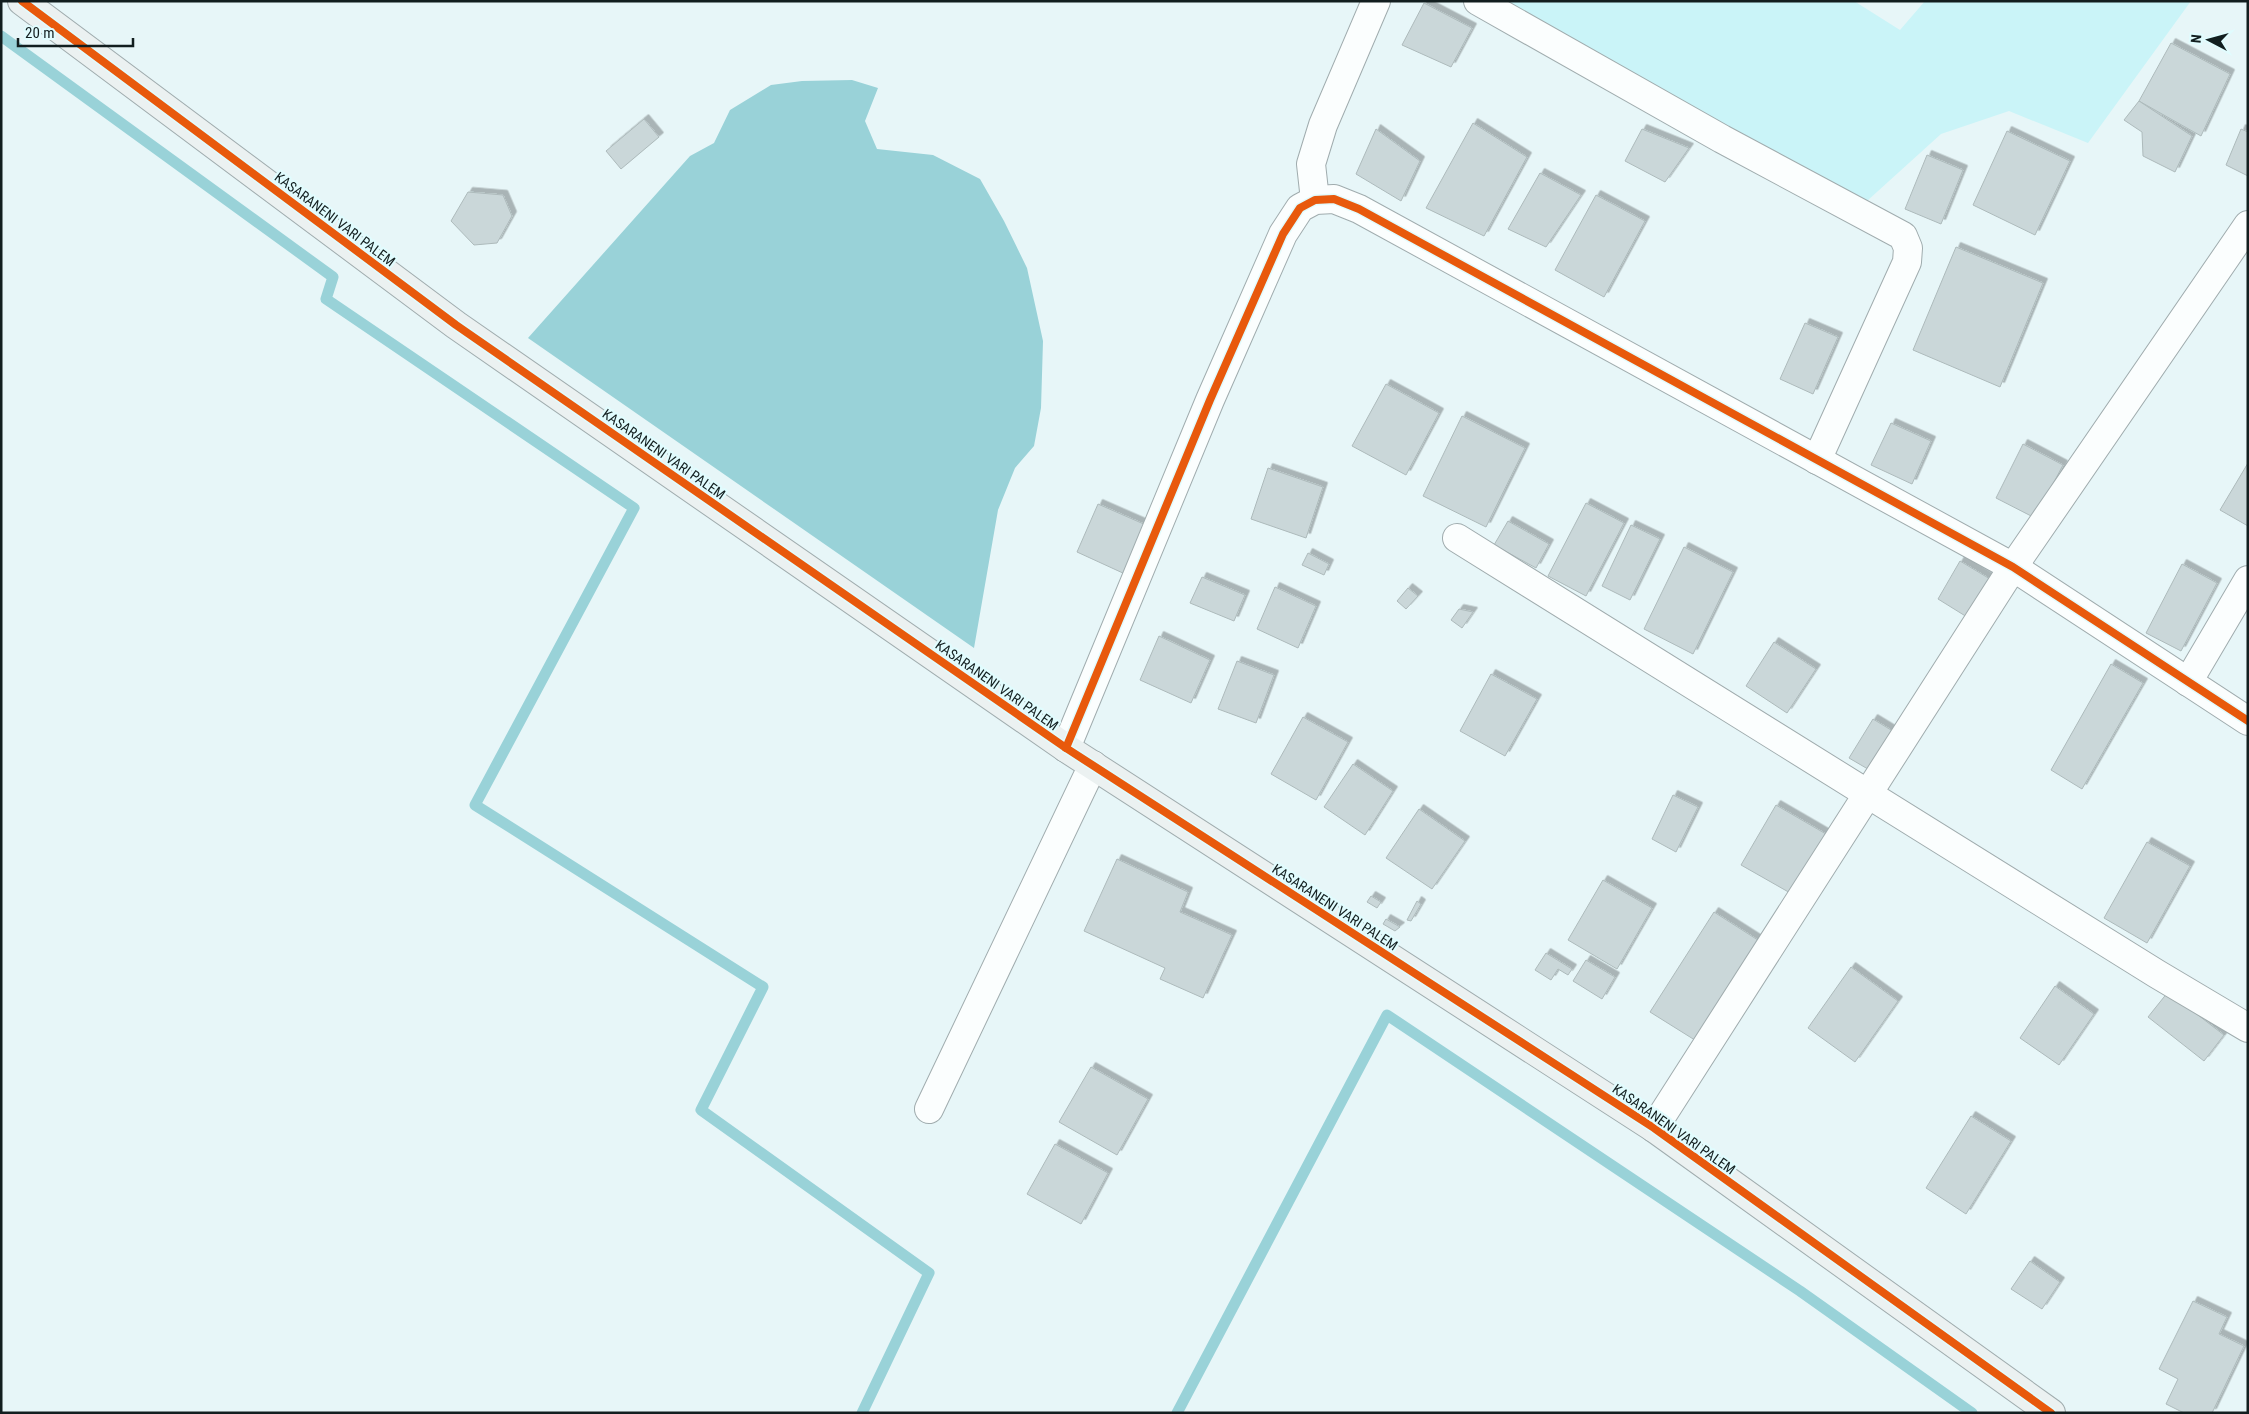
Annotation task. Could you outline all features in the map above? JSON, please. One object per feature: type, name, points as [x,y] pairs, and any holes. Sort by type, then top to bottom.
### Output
[{"type":"street","name":"KASARANENI VARI PALEM","points":[[22,1],[456,325],[1066,748],[1654,1128],[2050,1413]]},
{"type":"street","points":[[1315,200],[1311,164],[1323,125],[1376,1]]},
{"type":"street","points":[[1478,1],[1722,139],[1903,236],[1908,248],[1907,262],[1817,460]]},
{"type":"street","points":[[1066,748],[1210,400],[1284,234],[1300,208],[1315,200],[1334,199],[1360,209],[2013,567],[2248,721]]},
{"type":"street","points":[[1654,1128],[2013,567],[2248,225]]},
{"type":"street","points":[[1457,538],[2248,1028]]},
{"type":"street","points":[[2188,682],[2248,580]]},
{"type":"street","points":[[929,1110],[1093,765]]},
{"type":"shaded area","points":[[1501,1],[1854,1],[1900,30],[1925,1],[2191,1],[2088,143],[2009,111],[1941,134],[1867,201],[1799,167]]},
{"type":"shaded area","points":[[852,80],[878,88],[865,121],[877,149],[933,155],[980,179],[1004,221],[1027,268],[1043,341],[1041,408],[1034,446],[1015,468],[998,510],[974,648],[528,338],[690,156],[714,143],[730,110],[771,85],[802,81]]},
{"type":"building","points":[[1424,3],[1472,28],[1451,67],[1402,45]]},
{"type":"building","points":[[2171,43],[2230,74],[2201,136],[2139,101]]},
{"type":"building","points":[[2139,101],[2192,136],[2175,172],[2143,156],[2142,132],[2124,120]]},
{"type":"building","points":[[644,119],[659,137],[621,169],[606,151]]},
{"type":"building","points":[[1473,123],[1527,157],[1484,236],[1426,208]]},
{"type":"building","points":[[1376,129],[1420,161],[1401,201],[1356,174]]},
{"type":"building","points":[[1642,129],[1689,148],[1665,182],[1625,161]]},
{"type":"building","points":[[2241,129],[2248,132],[2248,176],[2226,165]]},
{"type":"building","points":[[2007,131],[2070,161],[2035,235],[1973,205]]},
{"type":"building","points":[[1927,155],[1963,170],[1941,224],[1905,209]]},
{"type":"building","points":[[1540,173],[1581,195],[1546,247],[1508,229]]},
{"type":"building","points":[[468,192],[503,195],[512,216],[497,243],[474,245],[451,221]]},
{"type":"building","points":[[1596,195],[1645,221],[1604,297],[1555,270]]},
{"type":"building","points":[[1956,247],[2043,283],[2000,387],[1913,350]]},
{"type":"building","points":[[1805,323],[1838,337],[1813,394],[1780,379]]},
{"type":"building","points":[[1386,384],[1439,413],[1406,475],[1352,446]]},
{"type":"building","points":[[1462,416],[1525,448],[1486,527],[1423,496]]},
{"type":"building","points":[[1891,423],[1931,441],[1912,484],[1871,465]]},
{"type":"building","points":[[2023,444],[2063,465],[2035,518],[1996,498]]},
{"type":"building","points":[[2248,463],[2248,526],[2220,510]]},
{"type":"building","points":[[1268,468],[1323,487],[1306,538],[1251,519]]},
{"type":"building","points":[[1586,503],[1624,523],[1586,596],[1548,576]]},
{"type":"building","points":[[1098,504],[1146,525],[1125,574],[1077,552]]},
{"type":"building","points":[[1508,521],[1549,544],[1536,568],[1494,545]]},
{"type":"building","points":[[1631,525],[1660,539],[1630,600],[1602,586]]},
{"type":"building","points":[[1684,547],[1733,572],[1693,654],[1644,629]]},
{"type":"building","points":[[1308,553],[1329,564],[1324,575],[1302,565]]},
{"type":"building","points":[[1960,561],[1990,579],[1967,617],[1938,599]]},
{"type":"building","points":[[2182,564],[2217,583],[2181,651],[2146,633]]},
{"type":"building","points":[[1202,577],[1245,595],[1234,621],[1190,603]]},
{"type":"building","points":[[1275,587],[1316,606],[1298,648],[1257,629]]},
{"type":"building","points":[[1408,588],[1418,596],[1406,609],[1397,601]]},
{"type":"building","points":[[1459,609],[1473,612],[1462,628],[1451,620]]},
{"type":"building","points":[[1159,636],[1210,660],[1191,703],[1140,680]]},
{"type":"building","points":[[1774,642],[1816,669],[1787,713],[1746,686]]},
{"type":"building","points":[[1237,661],[1274,675],[1256,723],[1218,709]]},
{"type":"building","points":[[2111,664],[2143,683],[2082,789],[2051,770]]},
{"type":"building","points":[[1491,674],[1537,699],[1505,756],[1460,731]]},
{"type":"building","points":[[1303,717],[1348,742],[1316,800],[1271,774]]},
{"type":"building","points":[[1873,719],[1896,733],[1873,772],[1849,758]]},
{"type":"building","points":[[1353,764],[1393,791],[1365,835],[1324,807]]},
{"type":"building","points":[[1673,795],[1698,807],[1676,852],[1652,839]]},
{"type":"building","points":[[1776,805],[1826,834],[1792,894],[1741,865]]},
{"type":"building","points":[[1419,809],[1465,841],[1432,889],[1386,858]]},
{"type":"building","points":[[2147,842],[2190,866],[2147,943],[2104,918]]},
{"type":"building","points":[[1117,859],[1188,892],[1180,912],[1232,935],[1203,998],[1160,979],[1165,968],[1084,931]]},
{"type":"building","points":[[1603,880],[1652,908],[1617,969],[1568,940]]},
{"type":"building","points":[[1371,896],[1381,902],[1377,908],[1367,902]]},
{"type":"building","points":[[1417,901],[1421,904],[1411,921],[1407,920]]},
{"type":"building","points":[[1714,912],[1761,942],[1698,1042],[1650,1012]]},
{"type":"building","points":[[1386,919],[1400,927],[1395,931],[1383,924]]},
{"type":"building","points":[[1546,953],[1572,969],[1568,975],[1558,969],[1551,980],[1535,970]]},
{"type":"building","points":[[1586,960],[1615,977],[1602,999],[1573,981]]},
{"type":"building","points":[[1851,967],[1898,1001],[1855,1062],[1808,1028]]},
{"type":"building","points":[[2055,986],[2094,1014],[2059,1065],[2020,1038]]},
{"type":"building","points":[[2168,992],[2224,1035],[2204,1061],[2148,1017]]},
{"type":"building","points":[[1091,1067],[1148,1099],[1117,1155],[1059,1122]]},
{"type":"building","points":[[1971,1116],[2011,1141],[1966,1214],[1926,1188]]},
{"type":"building","points":[[1055,1144],[1108,1173],[1081,1224],[1027,1194]]},
{"type":"building","points":[[2030,1261],[2060,1282],[2042,1309],[2011,1289]]},
{"type":"building","points":[[2193,1301],[2227,1317],[2219,1334],[2244,1346],[2212,1413],[2184,1413],[2166,1404],[2178,1379],[2159,1369]]},
{"type":"waterway","points":[[1,36],[333,277],[326,299],[634,508],[475,805],[763,987],[701,1110],[929,1273],[862,1413]]},
{"type":"waterway","points":[[1177,1413],[1387,1015],[1800,1291],[1972,1413]]},
{"type":"cycle path","points":[[22,1],[456,325],[1066,748],[1654,1128],[2051,1413]]},
{"type":"cycle path","points":[[1066,748],[1210,400],[1283,234],[1300,208],[1315,200],[1334,199],[1359,209],[2013,567],[2248,721]]}]
